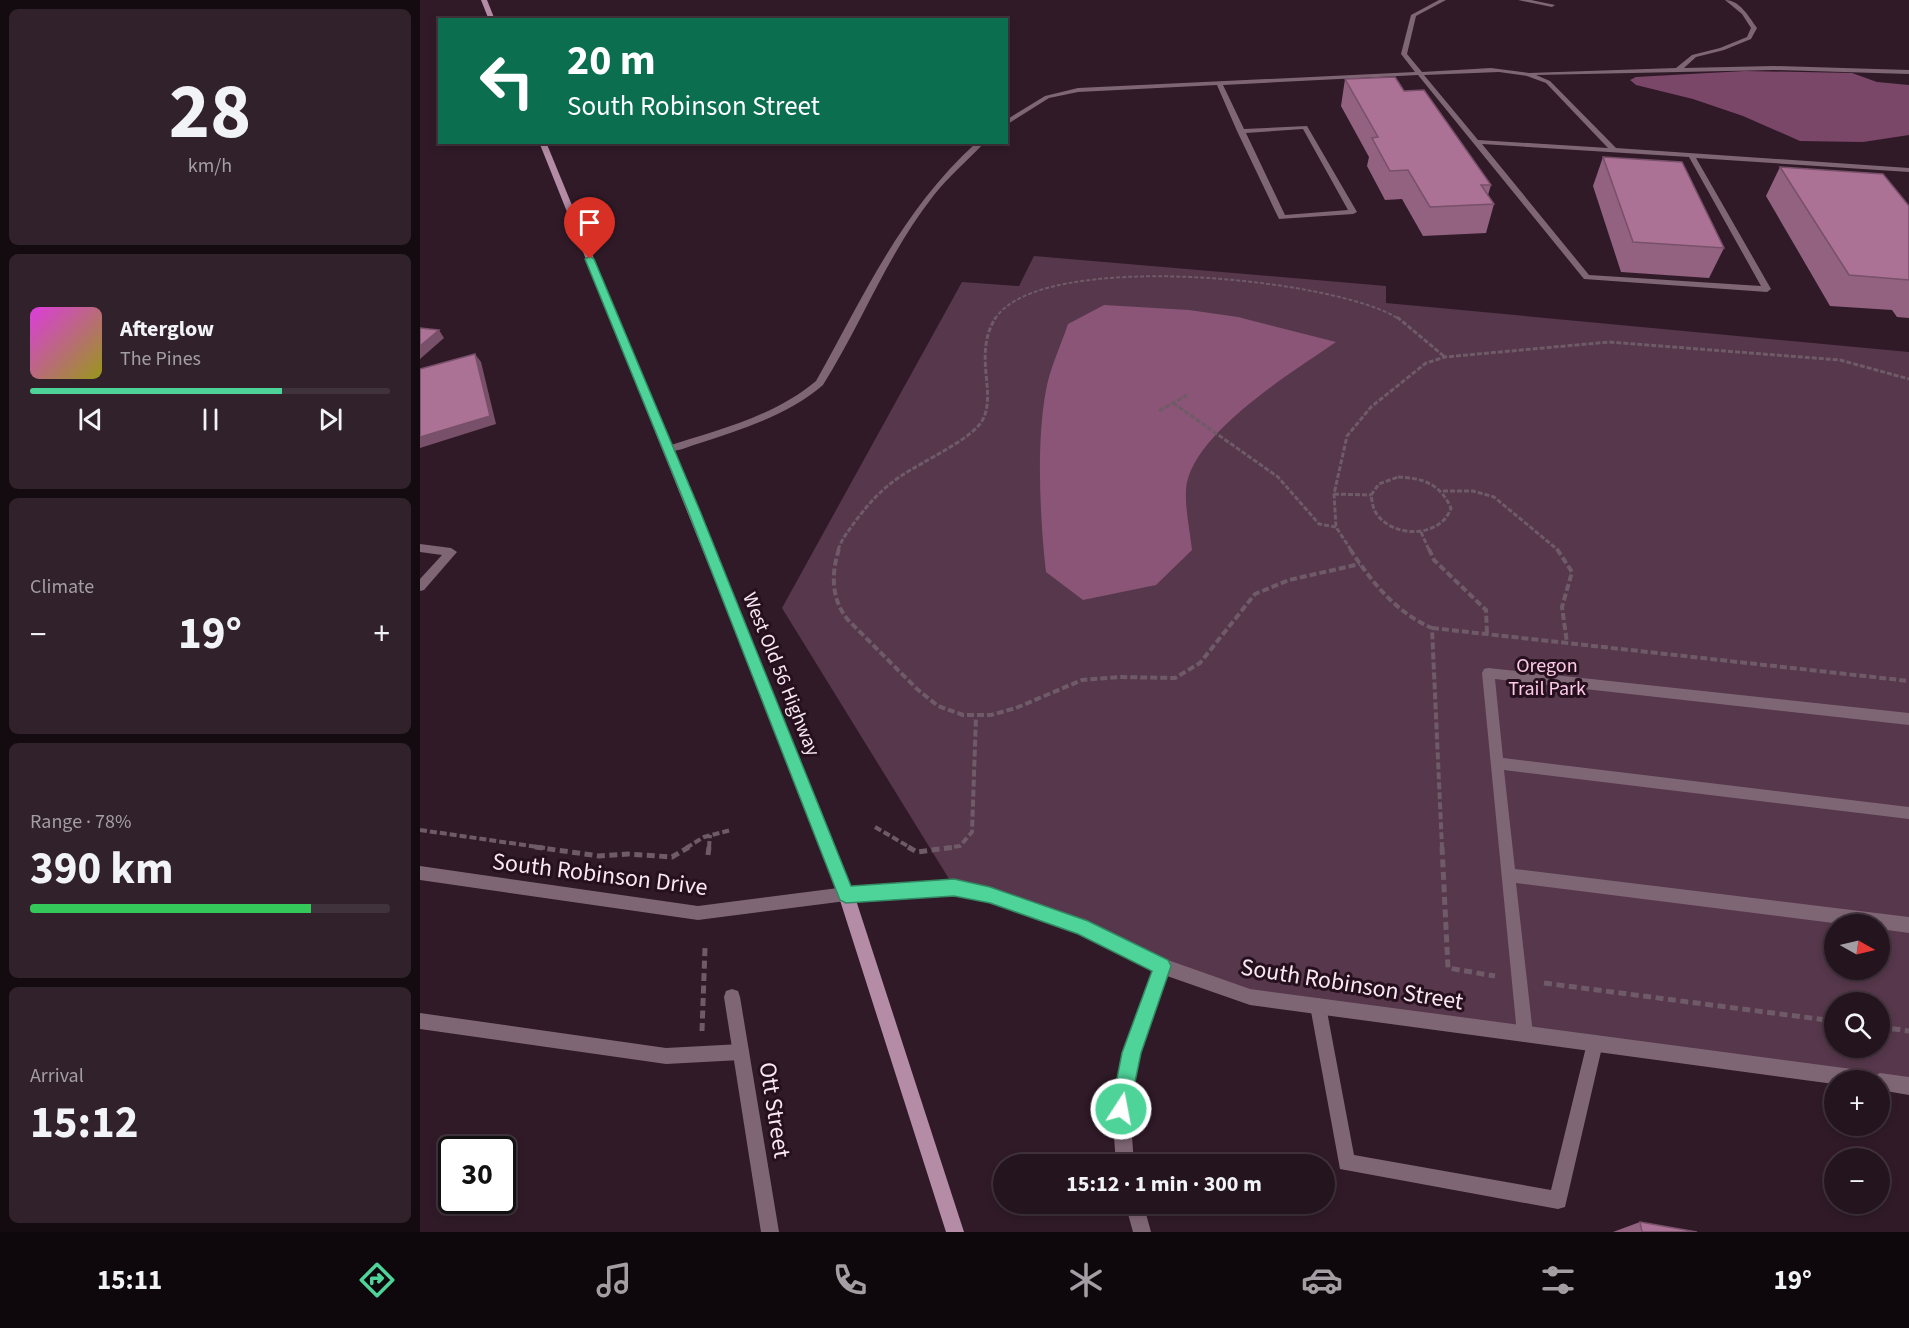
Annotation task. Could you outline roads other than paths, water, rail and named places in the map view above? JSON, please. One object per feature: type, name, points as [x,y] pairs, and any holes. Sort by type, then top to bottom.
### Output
[{"type":"main road","points":[[484,0],[491,18]]},
{"type":"main road","name":"West Old 56 Highway","points":[[543,144],[669,449],[846,894],[955,1232]]},
{"type":"street","points":[[1443,0],[1414,15],[1404,54],[1587,277],[1767,289],[1692,156]]},
{"type":"street","points":[[1521,0],[1552,5]]},
{"type":"street","points":[[1678,70],[1694,56],[1722,49],[1749,38],[1754,28],[1744,13],[1728,0]]},
{"type":"street","points":[[1008,122],[1031,105],[1062,93],[1219,82],[1491,70],[1529,74],[1774,68],[1909,72]]},
{"type":"street","points":[[1529,74],[1548,82],[1614,150]]},
{"type":"street","points":[[1219,82],[1240,131],[1282,217],[1353,212],[1305,127],[1240,131]]},
{"type":"street","points":[[1476,142],[1909,171]]},
{"type":"street","points":[[669,449],[772,413],[797,402],[810,393],[820,383],[909,223],[936,185],[980,144]]},
{"type":"street","points":[[420,548],[451,552],[420,587]]},
{"type":"street","points":[[1525,1034],[1488,673],[1909,719]]},
{"type":"street","points":[[1496,763],[1909,813]]},
{"type":"street","name":"South Robinson Drive","points":[[420,873],[698,913],[846,894]]},
{"type":"street","points":[[1508,874],[1909,925]]},
{"type":"street","name":"South Robinson Street","points":[[846,894],[954,888],[990,895],[1082,927],[1162,966],[1250,997],[1824,1074]]},
{"type":"street","points":[[1124,1154],[1121,1109],[1132,1053],[1162,966]]},
{"type":"street","name":"Ott Street","points":[[732,997],[770,1232]]},
{"type":"street","points":[[1318,1006],[1346,1163],[1558,1200],[1595,1043]]},
{"type":"street","points":[[420,1021],[666,1056],[741,1052]]},
{"type":"street","points":[[1890,1083],[1909,1086]]},
{"type":"street","points":[[1137,1214],[1142,1232]]},
{"type":"park label","name":"Oregon Trail Park","points":[[1547,676]]}]
